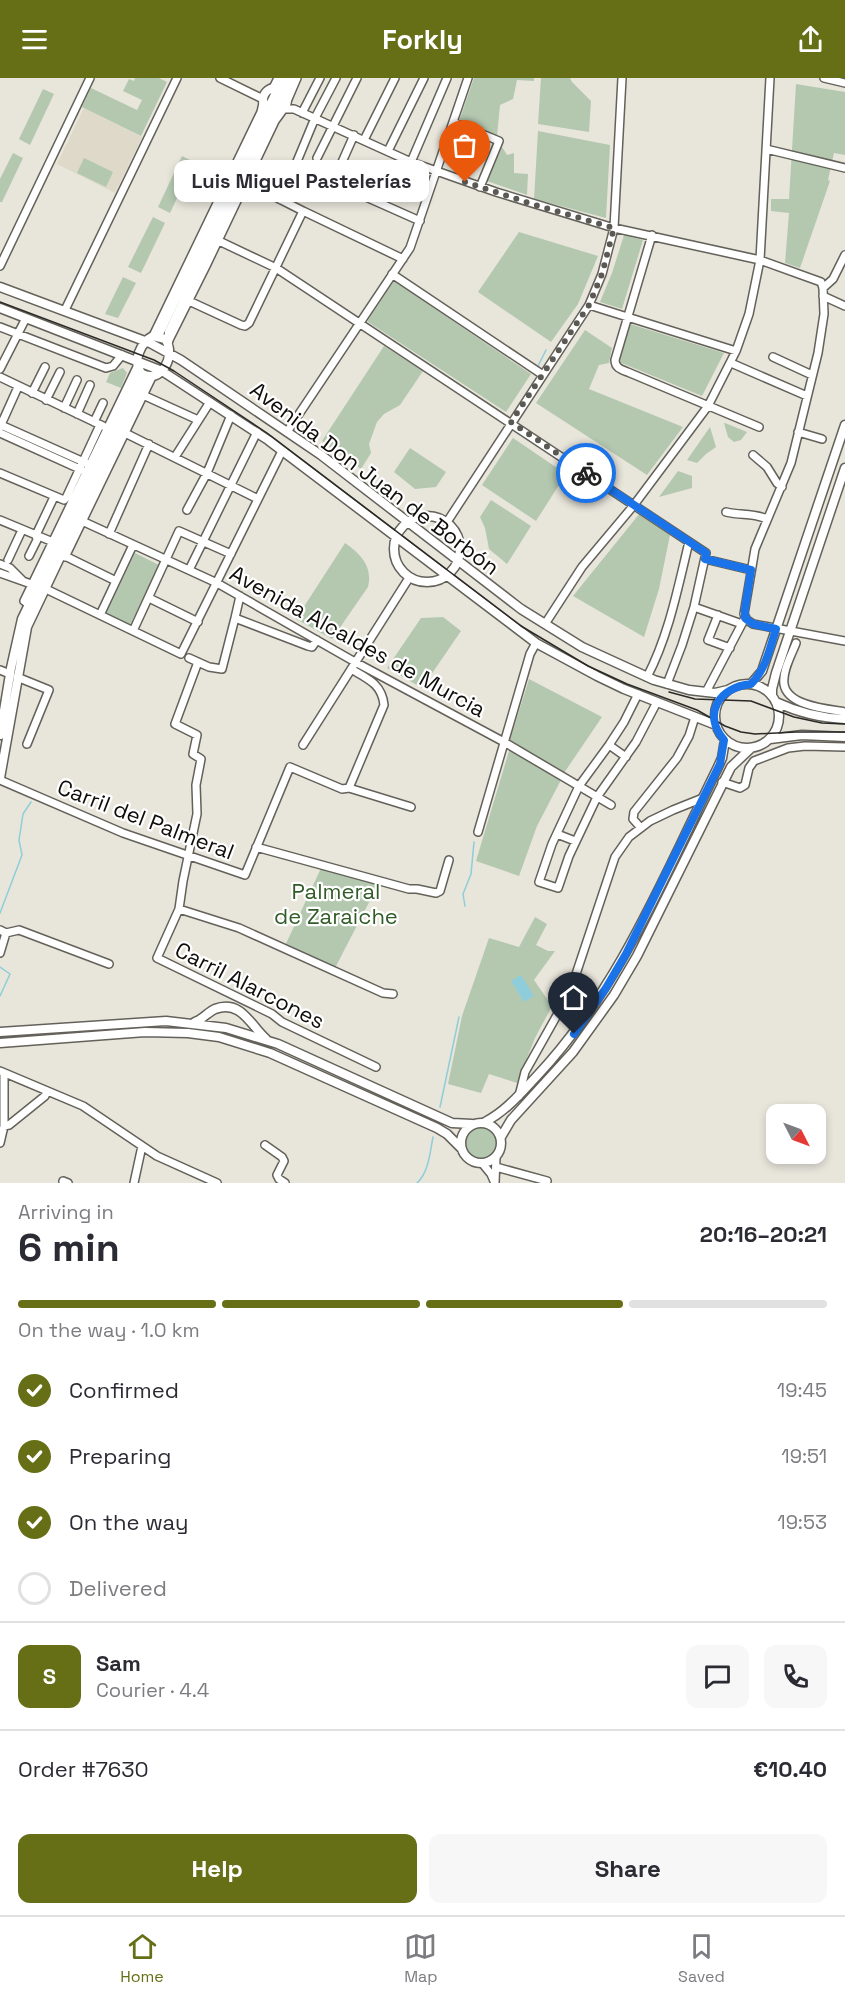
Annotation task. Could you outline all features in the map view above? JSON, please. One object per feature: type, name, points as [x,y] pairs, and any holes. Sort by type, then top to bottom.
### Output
[{"type":"main road","points":[[143,371],[162,371],[170,353],[169,332],[276,101],[283,78]]},
{"type":"main road","points":[[156,336],[276,101],[291,78]]},
{"type":"main road","name":"Avenida Don Juan de Borbón","points":[[0,287],[65,310],[170,353],[287,432],[544,624],[582,646],[667,684],[689,690],[715,693],[728,690]]},
{"type":"main road","name":"Avenida Don Juan de Borbón","points":[[0,308],[122,355],[143,371],[162,371],[257,432],[536,643],[597,676],[716,724]]},
{"type":"main road","points":[[0,779],[18,633],[143,371],[145,342],[156,336],[162,336],[168,342]]},
{"type":"main road","points":[[751,684],[762,671],[845,425]]},
{"type":"main road","points":[[724,740],[737,747],[750,748],[764,744],[776,731],[779,711],[774,699],[773,681],[845,468]]},
{"type":"main road","points":[[423,516],[435,517],[447,522],[459,540],[460,550],[454,570],[438,581],[428,583],[409,578],[400,570],[395,560],[393,549],[400,529],[408,522],[423,516]]},
{"type":"main road","points":[[0,735],[13,675]]},
{"type":"main road","points":[[0,1032],[147,1021],[197,1023],[238,1031],[269,1041],[452,1123],[485,1122],[504,1111],[519,1096],[568,1041],[606,988],[637,932],[722,758],[724,740],[716,724],[716,706],[728,690],[739,685],[751,684],[760,687],[795,712],[813,716],[845,718]]},
{"type":"main road","points":[[770,739],[795,735],[845,736]]},
{"type":"main road","points":[[0,1043],[145,1032],[180,1032],[246,1044],[295,1063],[441,1130],[462,1149],[467,1158],[474,1162],[489,1162],[500,1151],[501,1137],[511,1120],[573,1052],[614,995],[637,956],[722,782],[735,761],[750,748]]},
{"type":"main road","points":[[197,1023],[221,1007],[236,1009],[248,1017],[269,1041]]},
{"type":"main road","points":[[197,1023],[202,1032],[210,1036]]},
{"type":"main road","points":[[485,1122],[493,1125],[501,1137]]},
{"type":"main road","points":[[462,1149],[462,1135],[472,1124]]},
{"type":"street","points":[[0,266],[90,78]]},
{"type":"street","points":[[65,310],[177,78]]},
{"type":"street","points":[[168,342],[278,117],[276,101],[278,78]]},
{"type":"street","points":[[276,101],[297,78]]},
{"type":"street","points":[[302,113],[320,78]]},
{"type":"street","points":[[281,200],[315,118],[336,78]]},
{"type":"street","points":[[317,158],[357,78]]},
{"type":"street","points":[[364,140],[395,78]]},
{"type":"street","points":[[388,151],[424,78]]},
{"type":"street","points":[[411,162],[447,78]]},
{"type":"street","points":[[287,432],[410,248],[468,80],[459,78]]},
{"type":"street","points":[[447,522],[589,305],[602,274],[614,228],[621,78]]},
{"type":"street","points":[[544,624],[582,567],[634,505],[708,406],[736,351],[749,314],[760,260],[770,78]]},
{"type":"street","points":[[824,78],[845,84]]},
{"type":"street","points":[[226,79],[411,162],[480,187],[614,228],[760,260],[821,282],[824,314],[818,353],[791,463],[755,549],[744,621],[706,692]]},
{"type":"street","points":[[453,122],[499,141],[480,187]]},
{"type":"street","points":[[354,135],[331,187],[355,196],[366,197],[420,221]]},
{"type":"street","points":[[766,149],[845,168]]},
{"type":"street","points":[[246,182],[403,259]]},
{"type":"street","points":[[189,301],[245,326],[249,323],[303,211]]},
{"type":"street","points":[[652,235],[615,360],[617,367],[759,427]]},
{"type":"street","points":[[219,241],[276,268],[706,553],[694,607],[667,684]]},
{"type":"street","points":[[823,292],[833,279],[845,255]]},
{"type":"street","points":[[392,274],[543,375]]},
{"type":"street","points":[[823,292],[845,306]]},
{"type":"street","points":[[589,305],[736,351]]},
{"type":"street","points":[[0,369],[26,318]]},
{"type":"street","points":[[0,327],[106,368],[114,366],[122,355]]},
{"type":"street","points":[[773,357],[812,375]]},
{"type":"street","points":[[730,363],[807,396]]},
{"type":"street","points":[[32,393],[45,367]]},
{"type":"street","points":[[40,588],[65,556],[125,433],[143,395],[143,371]]},
{"type":"street","points":[[40,588],[53,542],[108,428],[143,371]]},
{"type":"street","points":[[46,400],[60,372]]},
{"type":"street","points":[[0,377],[108,428]]},
{"type":"street","points":[[64,408],[77,380]]},
{"type":"street","points":[[77,414],[90,385]]},
{"type":"street","points":[[18,387],[0,428],[81,465],[86,475]]},
{"type":"street","points":[[143,395],[198,420]]},
{"type":"street","points":[[175,457],[210,402]]},
{"type":"street","points":[[0,473],[60,500],[66,498],[81,465],[103,403]]},
{"type":"street","points":[[187,510],[207,473],[231,416]]},
{"type":"street","points":[[189,570],[257,432]]},
{"type":"street","points":[[798,432],[822,439]]},
{"type":"street","points":[[125,433],[258,499]]},
{"type":"street","points":[[109,534],[149,444]]},
{"type":"street","points":[[0,573],[40,588],[181,654],[282,451]]},
{"type":"street","points":[[753,455],[767,467],[782,487]]},
{"type":"street","points":[[81,465],[92,462]]},
{"type":"street","points":[[29,556],[54,497]]},
{"type":"street","points":[[726,512],[751,513],[767,519]]},
{"type":"street","points":[[0,520],[53,542]]},
{"type":"street","name":"Avenida Alcaldes de Murcia","points":[[82,521],[217,583],[355,662],[504,742],[611,805]]},
{"type":"street","points":[[8,560],[22,530]]},
{"type":"street","points":[[133,631],[179,531],[231,555]]},
{"type":"street","points":[[647,677],[673,610],[689,542]]},
{"type":"street","points":[[100,615],[133,545]]},
{"type":"street","points":[[65,556],[116,581]]},
{"type":"street","points":[[705,559],[751,570]]},
{"type":"street","points":[[0,564],[10,568],[24,582]]},
{"type":"street","points":[[303,745],[409,578]]},
{"type":"street","points":[[189,658],[209,667],[222,669],[240,596]]},
{"type":"street","points":[[149,598],[198,622]]},
{"type":"street","points":[[694,607],[753,624],[845,641]]},
{"type":"street","points":[[718,615],[708,640],[730,648]]},
{"type":"street","points":[[235,618],[308,646],[312,647],[317,640]]},
{"type":"street","points":[[477,832],[530,654],[536,643]]},
{"type":"street","points":[[796,643],[784,683],[786,689],[792,697],[803,703],[845,712]]},
{"type":"street","name":"Carril Alarcones","points":[[198,662],[175,724],[197,735],[193,754],[201,759],[196,784],[197,814],[179,909],[157,958],[376,1067]]},
{"type":"street","points":[[349,788],[384,705],[383,693],[351,669]]},
{"type":"street","points":[[0,670],[50,690],[27,744]]},
{"type":"street","points":[[638,694],[624,722],[579,786],[557,834],[539,882],[558,888],[576,841],[597,797],[626,757],[657,702]]},
{"type":"street","points":[[683,711],[689,736]]},
{"type":"street","points":[[641,828],[633,819],[634,812],[672,765],[689,736],[695,717]]},
{"type":"street","points":[[609,745],[626,757]]},
{"type":"street","points":[[722,782],[740,788],[745,785],[749,768],[754,761],[788,747],[845,747]]},
{"type":"street","points":[[256,847],[290,767],[342,789],[349,788],[411,807]]},
{"type":"street","name":"Carril del Palmeral","points":[[0,779],[123,833],[245,875],[256,847],[409,889],[436,893],[440,891],[444,881],[449,860]]},
{"type":"street","points":[[519,1096],[525,1072],[570,992],[615,857],[629,837],[641,828],[673,810],[703,798]]},
{"type":"street","points":[[557,834],[576,841]]},
{"type":"street","name":"Carril Alarcones","points":[[179,909],[238,928],[383,993],[393,994]]},
{"type":"street","points":[[0,953],[3,931],[19,930],[109,964]]},
{"type":"street","points":[[0,1143],[4,1126],[2,1072],[83,1106],[157,1156],[217,1183]]},
{"type":"street","points":[[4,1126],[9,1125],[45,1096],[47,1091]]},
{"type":"street","points":[[265,1145],[282,1156],[284,1161],[277,1175],[285,1183]]},
{"type":"street","points":[[134,1183],[142,1146]]},
{"type":"street","points":[[482,1163],[495,1183],[496,1157]]},
{"type":"street","points":[[496,1167],[547,1181]]},
{"type":"shaded area","points":[[84,108],[142,137],[115,193],[57,164]]},
{"type":"green space","points":[[135,78],[159,78],[167,82],[141,136],[82,107],[91,88],[137,110],[142,100],[123,91],[129,79],[134,81]]},
{"type":"green space","points":[[474,78],[534,78],[534,81],[517,80],[513,99],[500,105],[497,136],[459,121]]},
{"type":"green space","points":[[541,78],[570,78],[591,101],[589,132],[538,124]]},
{"type":"green space","points":[[796,84],[845,92],[845,155],[834,153],[828,180],[830,181],[800,268],[785,263],[789,213],[771,211],[771,199],[789,199]]},
{"type":"green space","points":[[43,89],[54,94],[30,145],[19,139]]},
{"type":"green space","points":[[538,131],[610,145],[606,218],[534,199]]},
{"type":"green space","points":[[502,147],[507,155],[514,153],[514,173],[528,174],[527,195],[487,181]]},
{"type":"green space","points":[[13,153],[23,158],[0,202],[0,179]]},
{"type":"green space","points":[[182,156],[194,162],[170,213],[158,207]]},
{"type":"green space","points":[[84,158],[113,172],[106,187],[77,173]]},
{"type":"green space","points":[[153,217],[165,223],[141,273],[128,267]]},
{"type":"green space","points":[[519,232],[598,256],[578,304],[551,342],[478,292]]},
{"type":"green space","points":[[624,235],[643,240],[622,309],[600,302]]},
{"type":"green space","points":[[123,277],[136,283],[118,318],[105,314]]},
{"type":"green space","points":[[394,281],[531,374],[506,412],[368,322]]},
{"type":"green space","points":[[630,324],[724,353],[702,396],[619,362]]},
{"type":"green space","points":[[585,330],[612,348],[609,363],[599,365],[589,389],[683,427],[647,475],[536,403]]},
{"type":"green space","points":[[384,346],[423,371],[400,405],[384,414],[377,422],[369,444],[371,453],[361,469],[322,441]]},
{"type":"green space","points":[[123,368],[127,373],[121,388],[106,382],[110,373]]},
{"type":"green space","points":[[724,423],[747,432],[741,440],[734,442],[728,437]]},
{"type":"green space","points":[[710,427],[716,447],[697,463],[687,460]]},
{"type":"green space","points":[[513,438],[566,474],[536,521],[482,485]]},
{"type":"green space","points":[[410,448],[446,472],[436,487],[415,489],[394,472]]},
{"type":"green space","points":[[678,471],[692,476],[692,488],[659,497]]},
{"type":"green space","points":[[491,500],[531,526],[507,564],[489,549],[485,528],[480,517]]},
{"type":"green space","points":[[640,513],[670,535],[659,589],[644,637],[573,596]]},
{"type":"green space","points":[[345,543],[364,562],[369,573],[369,580],[368,587],[332,639],[296,619]]},
{"type":"green space","points":[[135,553],[159,565],[130,625],[106,614]]},
{"type":"green space","points":[[443,617],[461,631],[422,688],[387,668],[421,618]]},
{"type":"green space","points":[[529,679],[602,717],[564,773],[510,740]]},
{"type":"green space","points":[[509,751],[561,780],[537,826],[519,876],[476,861]]},
{"type":"green space","name":"Palmeral de Zaraiche","points":[[322,866],[380,881],[334,970],[284,948]]},
{"type":"green space","points":[[535,917],[547,924],[536,945],[548,951],[555,951],[534,980],[552,1006],[535,1038],[517,1083],[489,1074],[481,1093],[448,1084],[462,1016],[489,938],[519,947]]},
{"type":"green space","points":[[481,1126],[492,1131],[497,1142],[492,1153],[481,1158],[470,1153],[465,1142],[470,1131]]},
{"type":"water","points":[[521,975],[534,996],[524,1002],[511,981]]},
{"type":"waterway","points":[[537,368],[546,350]]},
{"type":"waterway","points":[[0,913],[22,855],[19,840],[23,814],[31,802]]},
{"type":"waterway","points":[[465,906],[463,894],[471,874],[474,842]]},
{"type":"waterway","points":[[0,967],[10,974],[0,996]]},
{"type":"waterway","points":[[440,1107],[459,1017]]},
{"type":"waterway","points":[[417,1183],[427,1168],[433,1137]]},
{"type":"tram line","points":[[0,302],[154,360],[174,371],[267,433],[521,626],[588,666],[627,684],[697,710],[741,732],[755,734],[845,732]]},
{"type":"tram line","points":[[669,692],[695,699],[751,701],[794,717],[822,723],[845,724]]},
{"type":"way so far","points":[[465,182],[614,228],[602,274],[589,305],[511,422],[586,473]]},
{"type":"place","name":"Luis Miguel Pastelerías","points":[[465,182]]},
{"type":"route","points":[[574,1034],[626,954],[720,764],[724,740],[716,724],[716,706],[728,690],[739,685],[751,684],[758,678],[776,629],[753,624],[745,618],[751,570],[705,559],[706,553],[586,473]]}]
